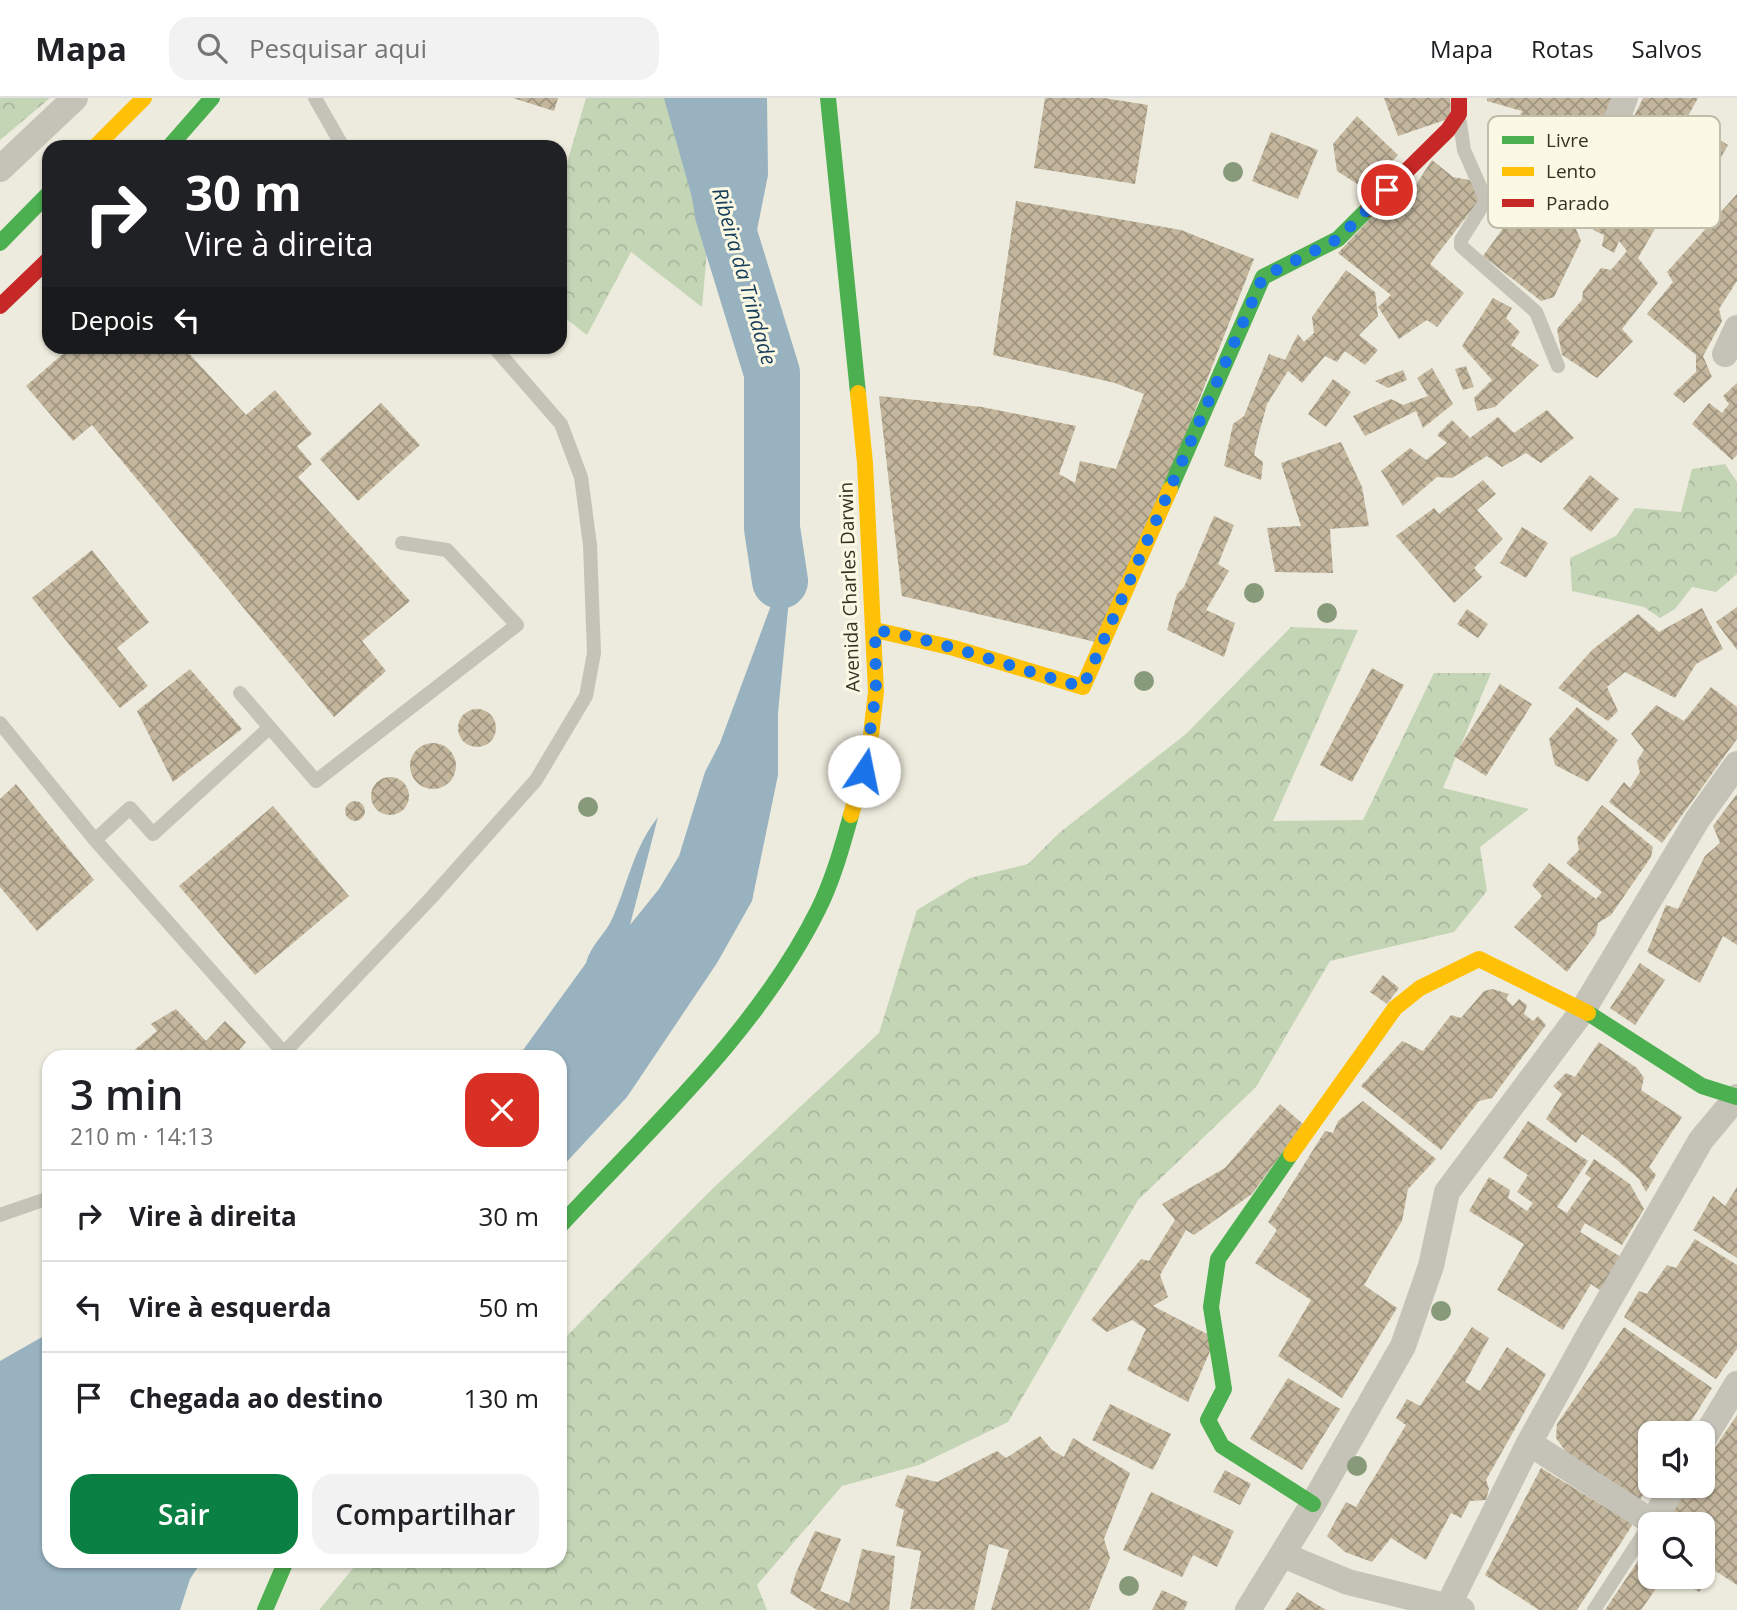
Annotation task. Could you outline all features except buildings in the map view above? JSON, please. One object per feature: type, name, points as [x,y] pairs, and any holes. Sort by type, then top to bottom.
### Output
[{"type":"street","points":[[0,169],[75,98]]},
{"type":"street","points":[[102,140],[144,98]]},
{"type":"street","points":[[175,140],[212,98]]},
{"type":"street","name":"Avenida Charles Darwin","points":[[567,1218],[740,1030],[785,968],[818,909],[844,842],[869,752],[876,692],[865,463],[828,98]]},
{"type":"street","points":[[1618,116],[1625,98]]},
{"type":"street","points":[[875,630],[923,637],[1013,669],[1083,687],[1263,277],[1338,239],[1448,130],[1459,106]]},
{"type":"street","points":[[0,243],[42,200]]},
{"type":"street","points":[[0,306],[42,266]]},
{"type":"street","points":[[1725,354],[1737,328]]},
{"type":"street","points":[[1248,1610],[1313,1504],[1403,1346],[1431,1266],[1447,1192],[1583,1010],[1697,820],[1737,764]]},
{"type":"street","points":[[1283,1555],[1349,1582],[1452,1608],[1529,1443],[1700,1140],[1737,1097],[1702,1086],[1583,1010],[1479,959],[1420,988],[1395,1008],[1365,1046],[1218,1259],[1211,1307],[1224,1388],[1208,1420],[1223,1446],[1313,1504]]},
{"type":"street","points":[[1715,1421],[1737,1384]]},
{"type":"street","points":[[1529,1443],[1638,1515]]},
{"type":"street","points":[[265,1610],[283,1568]]},
{"type":"lane","points":[[315,98],[338,140]]},
{"type":"lane","points":[[1459,106],[1464,150],[1486,200],[1461,240],[1461,246],[1536,312],[1558,366]]},
{"type":"lane","points":[[287,1050],[431,898],[536,780],[586,695],[594,653],[590,545],[581,477],[561,424],[500,354]]},
{"type":"lane","points":[[240,693],[316,781],[517,625],[447,550],[402,543]]},
{"type":"lane","points":[[0,723],[95,840],[278,1050]]},
{"type":"lane","points":[[95,840],[130,808],[153,834],[269,728]]},
{"type":"lane","points":[[0,1215],[42,1200]]},
{"type":"lane","points":[[1594,1610],[1638,1544]]},
{"type":"green space","points":[[0,98],[50,98],[0,140]]},
{"type":"green space","points":[[586,98],[672,98],[707,251],[702,307],[631,252],[587,335],[567,319],[567,163]]},
{"type":"green space","points":[[1725,464],[1737,482],[1737,574],[1716,592],[1692,587],[1675,609],[1660,618],[1644,607],[1572,591],[1570,558],[1616,536],[1635,508],[1681,512],[1692,469]]},
{"type":"green space","points":[[1291,627],[1358,630],[1273,821],[1363,820],[1434,673],[1491,673],[1443,788],[1529,809],[1480,847],[1487,891],[1454,932],[1330,961],[1256,1087],[1138,1200],[1008,1422],[919,1465],[842,1486],[757,1585],[767,1610],[319,1610],[353,1568],[567,1568],[567,1336],[708,1193],[879,1033],[917,910],[970,878],[1028,864],[1059,833],[1186,734]]},
{"type":"water","points":[[664,98],[767,98],[768,175],[755,240],[716,271],[707,251]]},
{"type":"water","points":[[780,581],[785,586],[789,599],[778,713],[778,775],[752,901],[717,963],[627,1097],[567,1161],[567,1050],[523,1050],[586,963],[591,950],[610,923],[637,853],[658,817],[630,925],[659,889],[679,856],[705,772],[720,743]]},
{"type":"water","points":[[42,1337],[42,1568],[197,1568],[190,1579],[180,1610],[0,1610],[0,1361]]},
{"type":"waterway","name":"Ribeira da Trindade","points":[[704,98],[723,214],[772,373],[772,528],[780,581]]},
{"type":"traffic: fast","points":[[175,140],[212,98]]},
{"type":"traffic: fast","points":[[828,98],[858,393]]},
{"type":"traffic: fast","points":[[0,243],[42,200]]},
{"type":"traffic: fast","points":[[1170,489],[1263,277],[1338,239],[1368,209]]},
{"type":"traffic: fast","points":[[567,1219],[700,1077],[765,997],[818,910],[833,875],[851,815]]},
{"type":"traffic: fast","points":[[1588,1013],[1702,1086],[1737,1097]]},
{"type":"traffic: fast","points":[[1291,1154],[1218,1259],[1211,1307],[1224,1389],[1208,1420],[1222,1446],[1313,1504]]},
{"type":"traffic: fast","points":[[265,1610],[283,1568]]},
{"type":"traffic: slow","points":[[102,140],[144,98]]},
{"type":"traffic: slow","points":[[851,815],[869,752],[876,692],[865,463],[858,393]]},
{"type":"traffic: slow","points":[[875,630],[954,648],[1083,687],[1170,489]]},
{"type":"traffic: slow","points":[[1291,1154],[1395,1008],[1420,988],[1479,959],[1588,1013]]},
{"type":"traffic: jam","points":[[1368,209],[1448,130],[1459,114],[1459,98]]},
{"type":"traffic: jam","points":[[0,306],[42,266]]},
{"type":"route","points":[[864,771],[876,692],[875,630],[923,637],[1013,669],[1083,687],[1263,277],[1338,239],[1387,190]]}]
